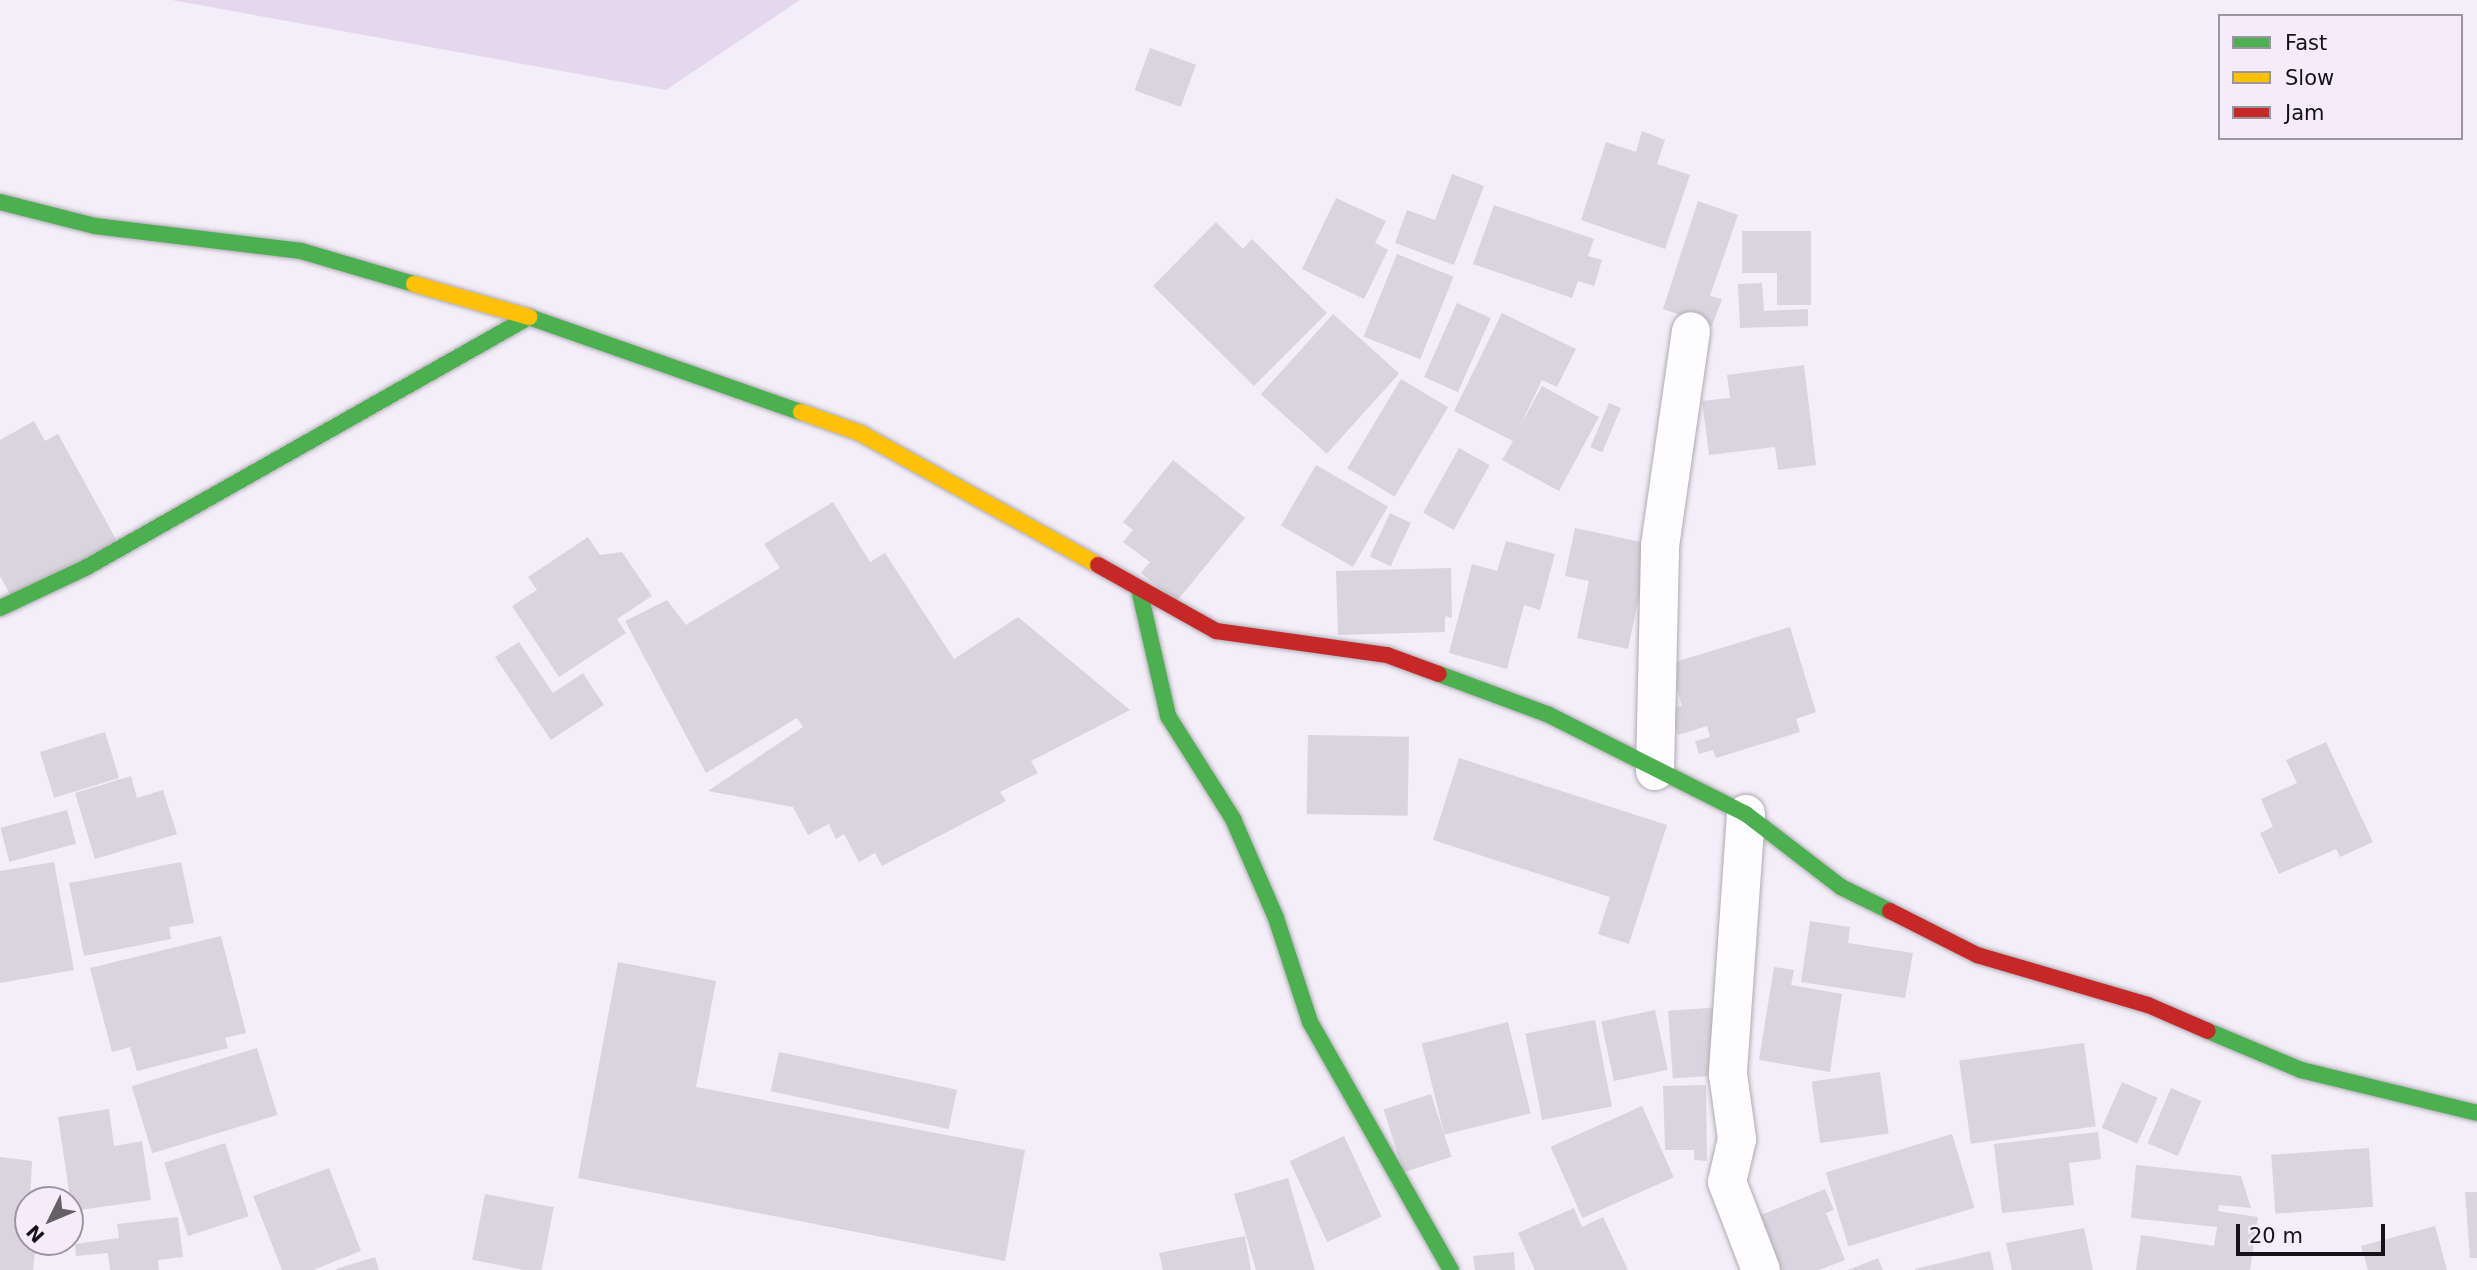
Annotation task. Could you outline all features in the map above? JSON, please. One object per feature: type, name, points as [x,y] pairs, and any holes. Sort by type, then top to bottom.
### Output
[{"type":"street","points":[[0,202],[94,226],[301,251],[529,317],[860,433],[1216,631],[1387,655],[1549,715],[1655,771],[1671,773],[1745,814],[1841,887],[1977,955],[2148,1004],[2301,1070],[2477,1113]]},
{"type":"street","points":[[0,608],[87,567],[529,317]]},
{"type":"street","points":[[1655,771],[1660,546],[1690,331]]},
{"type":"street","points":[[1139,589],[1168,716],[1233,819],[1276,918],[1310,1022],[1451,1270]]},
{"type":"street","points":[[1745,814],[1728,1074],[1737,1139],[1727,1182],[1761,1270]]},
{"type":"shaded area","points":[[172,0],[800,0],[666,90]]},
{"type":"building","points":[[1150,48],[1196,65],[1181,107],[1135,90]]},
{"type":"building","points":[[1642,131],[1665,140],[1657,164],[1690,175],[1665,249],[1581,220],[1606,142],[1636,152]]},
{"type":"building","points":[[1452,174],[1484,186],[1454,265],[1395,243],[1407,210],[1435,220]]},
{"type":"building","points":[[1336,198],[1386,221],[1375,243],[1388,250],[1364,299],[1302,269]]},
{"type":"building","points":[[1698,201],[1738,215],[1710,296],[1722,299],[1712,326],[1663,309]]},
{"type":"building","points":[[1494,205],[1594,239],[1588,256],[1602,260],[1594,286],[1578,281],[1572,298],[1473,264]]},
{"type":"building","points":[[1216,222],[1243,249],[1252,239],[1327,313],[1254,386],[1153,286]]},
{"type":"building","points":[[1742,231],[1811,231],[1811,305],[1777,305],[1777,273],[1742,273]]},
{"type":"building","points":[[1397,254],[1454,277],[1420,359],[1364,337]]},
{"type":"building","points":[[1762,283],[1764,311],[1808,309],[1808,326],[1740,328],[1738,284]]},
{"type":"building","points":[[1457,303],[1491,318],[1458,392],[1424,377]]},
{"type":"building","points":[[1502,313],[1576,349],[1557,387],[1542,380],[1519,428],[1542,386],[1599,417],[1559,491],[1502,460],[1513,441],[1454,411]]},
{"type":"building","points":[[1333,314],[1399,374],[1327,454],[1261,394]]},
{"type":"building","points":[[1804,365],[1816,465],[1778,470],[1775,447],[1709,455],[1702,401],[1730,398],[1727,375]]},
{"type":"building","points":[[1401,379],[1448,407],[1395,496],[1347,468]]},
{"type":"building","points":[[1609,403],[1621,408],[1602,452],[1590,447]]},
{"type":"building","points":[[34,421],[45,441],[58,434],[117,541],[12,598],[0,576],[0,440]]},
{"type":"building","points":[[1459,448],[1490,465],[1454,530],[1423,513]]},
{"type":"building","points":[[1173,460],[1245,518],[1176,602],[1141,573],[1150,562],[1123,542],[1133,530],[1123,522]]},
{"type":"building","points":[[1316,465],[1388,506],[1353,567],[1281,526]]},
{"type":"building","points":[[833,502],[870,562],[885,553],[954,659],[1018,617],[1130,710],[1031,761],[1038,773],[1000,792],[1006,801],[882,866],[875,853],[859,862],[844,834],[836,839],[829,824],[808,835],[793,807],[708,791],[803,727],[797,718],[706,773],[625,621],[667,600],[686,625],[780,568],[764,544]]},
{"type":"building","points":[[1390,513],[1411,523],[1391,566],[1370,557]]},
{"type":"building","points":[[1575,528],[1650,544],[1628,649],[1577,638],[1589,581],[1565,576]]},
{"type":"building","points":[[588,537],[600,555],[622,552],[652,596],[617,619],[626,633],[559,677],[512,606],[537,590],[528,577]]},
{"type":"building","points":[[1506,541],[1555,554],[1540,610],[1524,605],[1507,669],[1449,653],[1472,564],[1497,571]]},
{"type":"building","points":[[1451,568],[1452,618],[1445,616],[1445,632],[1338,635],[1336,571]]},
{"type":"building","points":[[1790,627],[1816,712],[1796,719],[1800,732],[1716,758],[1713,750],[1699,754],[1695,741],[1710,737],[1707,726],[1678,735],[1670,709],[1682,706],[1669,664]]},
{"type":"building","points":[[519,642],[553,693],[583,673],[604,705],[551,740],[495,657]]},
{"type":"building","points":[[105,732],[119,778],[54,798],[40,752]]},
{"type":"building","points":[[1308,735],[1409,737],[1408,816],[1307,814]]},
{"type":"building","points":[[2326,742],[2373,842],[2340,857],[2336,849],[2279,874],[2260,833],[2273,827],[2261,799],[2297,783],[2286,760]]},
{"type":"building","points":[[1459,758],[1667,825],[1629,944],[1598,934],[1610,897],[1433,840]]},
{"type":"building","points":[[131,776],[137,798],[163,790],[177,834],[95,859],[75,793]]},
{"type":"building","points":[[67,810],[76,844],[9,862],[0,828]]},
{"type":"building","points":[[54,862],[74,970],[0,983],[0,871]]},
{"type":"building","points":[[181,862],[194,923],[169,927],[171,939],[84,956],[69,883]]},
{"type":"building","points":[[1810,921],[1850,927],[1848,943],[1913,953],[1905,998],[1801,982]]},
{"type":"building","points":[[221,936],[246,1033],[225,1038],[228,1048],[137,1071],[130,1047],[112,1052],[90,968]]},
{"type":"building","points":[[618,962],[716,981],[696,1087],[1025,1150],[1005,1261],[578,1178]]},
{"type":"building","points":[[1774,967],[1794,970],[1791,985],[1842,994],[1830,1072],[1759,1060]]},
{"type":"building","points":[[1722,1007],[1727,1075],[1673,1079],[1668,1011]]},
{"type":"building","points":[[1655,1010],[1668,1070],[1614,1081],[1601,1021]]},
{"type":"building","points":[[1595,1020],[1612,1106],[1542,1120],[1525,1034]]},
{"type":"building","points":[[1508,1022],[1531,1113],[1444,1135],[1422,1044]]},
{"type":"building","points":[[2084,1043],[2096,1126],[1971,1144],[1959,1061]]},
{"type":"building","points":[[257,1048],[277,1115],[152,1153],[132,1086]]},
{"type":"building","points":[[779,1052],[957,1090],[949,1129],[771,1091]]},
{"type":"building","points":[[1880,1072],[1889,1133],[1820,1143],[1812,1082]]},
{"type":"building","points":[[2122,1082],[2158,1098],[2137,1144],[2102,1128]]},
{"type":"building","points":[[1706,1085],[1707,1161],[1694,1160],[1694,1150],[1665,1150],[1663,1086]]},
{"type":"building","points":[[2171,1088],[2201,1101],[2178,1156],[2148,1143]]},
{"type":"building","points":[[1431,1094],[1451,1157],[1404,1172],[1383,1109]]},
{"type":"building","points":[[1642,1106],[1674,1177],[1582,1218],[1551,1147]]},
{"type":"building","points":[[109,1109],[114,1146],[142,1141],[151,1200],[84,1209],[84,1186],[68,1186],[58,1117]]},
{"type":"building","points":[[2098,1132],[2101,1159],[2069,1163],[2074,1205],[2002,1213],[1994,1144]]},
{"type":"building","points":[[1952,1134],[1975,1208],[1848,1246],[1826,1173]]},
{"type":"building","points":[[1344,1136],[1382,1217],[1327,1242],[1290,1161]]},
{"type":"building","points":[[225,1143],[249,1216],[188,1236],[164,1163]]},
{"type":"building","points":[[2369,1148],[2373,1207],[2275,1214],[2271,1155]]},
{"type":"building","points":[[0,1157],[32,1161],[31,1186],[14,1186],[14,1256],[34,1256],[33,1270],[0,1270]]},
{"type":"building","points":[[2136,1165],[2241,1176],[2251,1208],[2219,1205],[2218,1211],[2258,1217],[2250,1270],[2136,1270],[2141,1235],[2214,1246],[2217,1227],[2131,1218]]},
{"type":"building","points":[[329,1168],[361,1251],[313,1270],[282,1270],[253,1196]]},
{"type":"building","points":[[1288,1178],[1315,1270],[1256,1270],[1234,1194]]},
{"type":"building","points":[[1825,1189],[1834,1210],[1826,1213],[1845,1260],[1819,1270],[1767,1270],[1746,1221]]},
{"type":"building","points":[[2465,1192],[2477,1192],[2477,1258],[2470,1258]]},
{"type":"building","points":[[485,1194],[554,1207],[542,1270],[525,1270],[472,1260]]},
{"type":"building","points":[[1574,1208],[1582,1227],[1603,1217],[1628,1270],[1535,1270],[1518,1233]]},
{"type":"building","points":[[178,1217],[183,1257],[158,1260],[159,1270],[110,1270],[108,1253],[84,1255],[84,1243],[119,1238],[117,1224]]},
{"type":"building","points":[[2435,1226],[2447,1270],[2368,1270],[2361,1246]]},
{"type":"building","points":[[2084,1228],[2093,1270],[2012,1270],[2006,1243]]},
{"type":"building","points":[[1245,1236],[1251,1270],[1163,1270],[1159,1253]]},
{"type":"building","points":[[1990,1251],[1994,1270],[1915,1270],[1915,1269]]},
{"type":"building","points":[[1514,1252],[1515,1270],[1475,1270],[1473,1256]]},
{"type":"building","points":[[375,1257],[379,1270],[336,1269]]},
{"type":"building","points":[[1878,1258],[1883,1270],[1848,1270]]},
{"type":"traffic: fast","points":[[0,202],[95,226],[301,251],[414,284]]},
{"type":"traffic: fast","points":[[0,608],[87,567],[529,317],[801,412]]},
{"type":"traffic: fast","points":[[1139,589],[1168,716],[1233,819],[1276,918],[1310,1022],[1451,1270]]},
{"type":"traffic: fast","points":[[1439,674],[1549,715],[1746,814],[1841,887],[1890,911]]},
{"type":"traffic: fast","points":[[2208,1031],[2301,1070],[2477,1113]]},
{"type":"traffic: slow","points":[[414,284],[529,317]]},
{"type":"traffic: slow","points":[[801,412],[860,433],[1098,565]]},
{"type":"traffic: jam","points":[[1098,565],[1216,631],[1387,655],[1439,674]]},
{"type":"traffic: jam","points":[[1890,911],[1977,955],[2148,1005],[2208,1031]]}]
